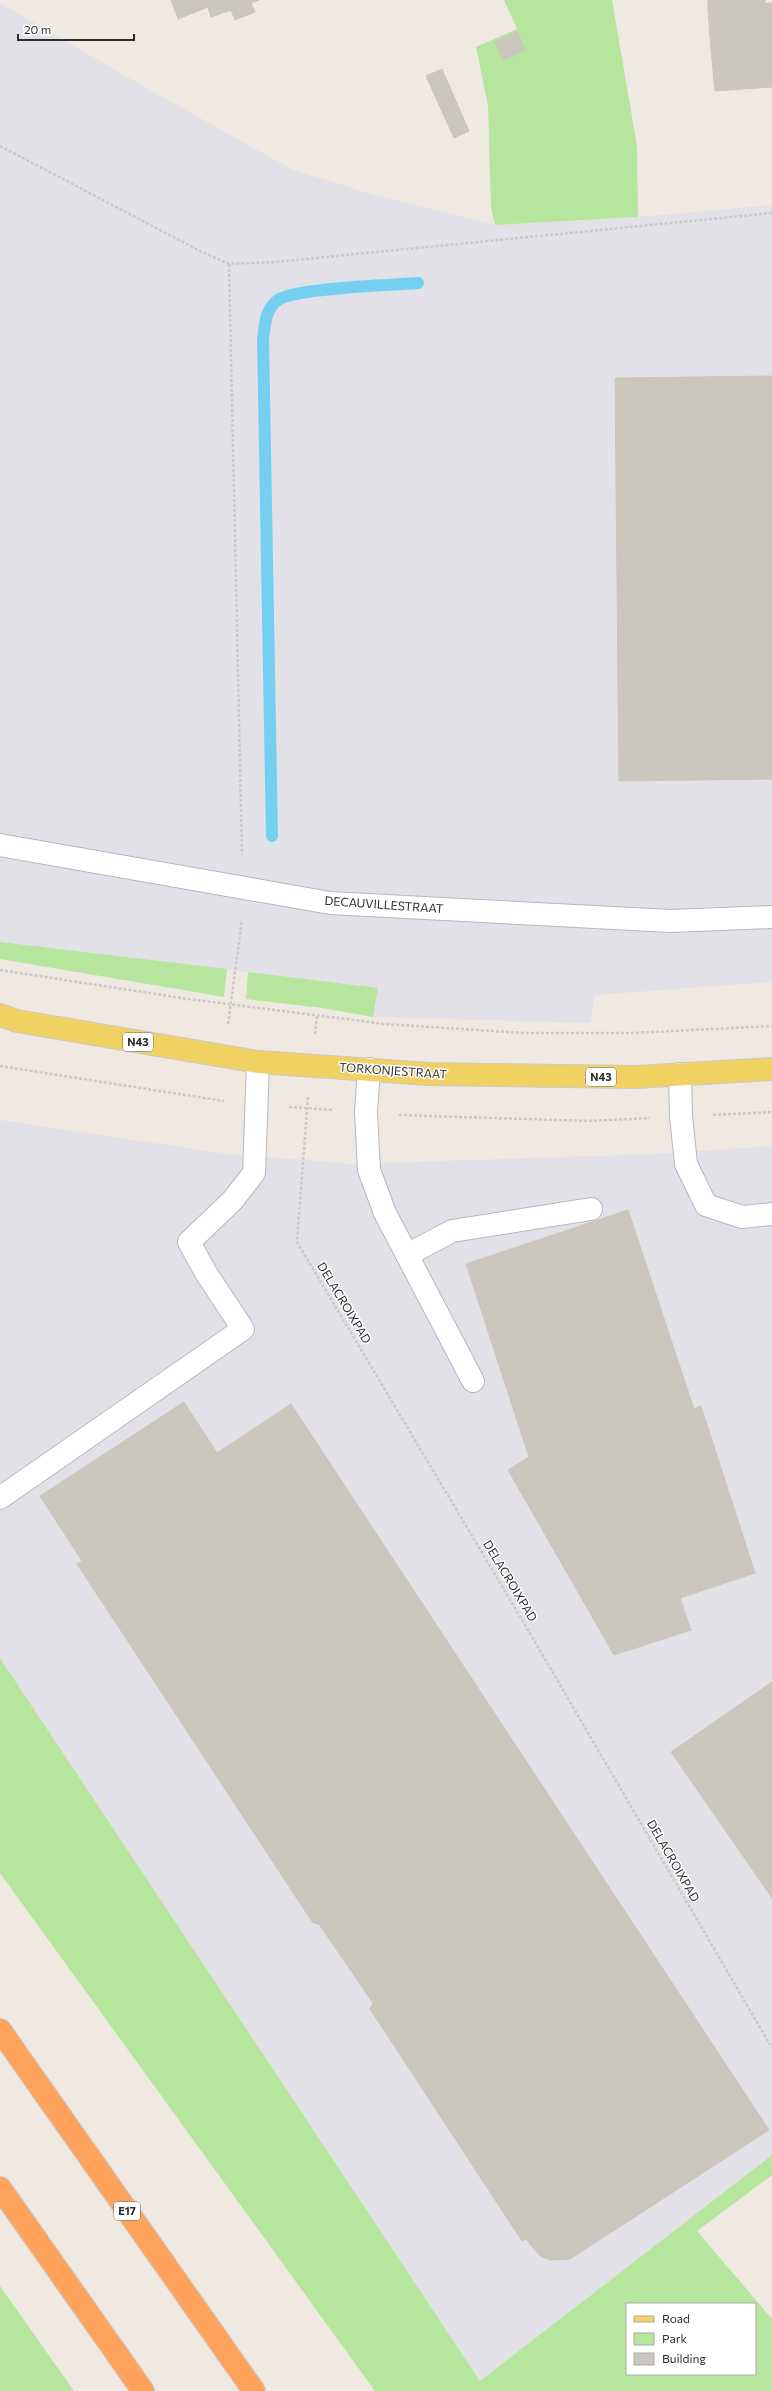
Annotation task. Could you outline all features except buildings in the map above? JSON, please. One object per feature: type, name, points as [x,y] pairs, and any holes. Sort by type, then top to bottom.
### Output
[{"type":"highway","name":"E17","points":[[0,2030],[254,2391]]},
{"type":"highway","points":[[0,2188],[143,2391]]},
{"type":"main road","name":"TORKONJESTRAAT","points":[[6,1019],[258,1062],[523,1077],[636,1077],[772,1068]]},
{"type":"street","name":"DECAUVILLESTRAAT","points":[[0,845],[243,889],[330,903],[671,921],[772,917]]},
{"type":"street","points":[[0,1498],[243,1329],[206,1273],[190,1242],[232,1201],[254,1173],[258,1062]]},
{"type":"street","points":[[370,1069],[366,1112],[370,1170],[385,1213],[473,1381]]},
{"type":"street","points":[[680,1074],[681,1116],[686,1164],[706,1205],[742,1217],[772,1214]]},
{"type":"street","points":[[407,1255],[452,1230],[591,1209]]},
{"type":"path","points":[[0,146],[200,251],[229,264],[275,262],[772,213]]},
{"type":"path","points":[[229,264],[243,889]]},
{"type":"path","points":[[231,1005],[241,929]]},
{"type":"path","points":[[0,970],[231,1005],[385,1024],[524,1033],[633,1033],[772,1026]]},
{"type":"path","points":[[0,1066],[188,1097],[256,1105],[366,1112],[589,1120],[772,1112]]},
{"type":"path","name":"DELACROIXPAD","points":[[306,1108],[296,1242],[528,1630],[772,2048]]},
{"type":"shaded area","points":[[0,3],[143,86],[291,169],[375,195],[495,225],[638,217],[772,205],[772,982],[595,995],[590,1023],[373,1017],[378,988],[0,942]]},
{"type":"shaded area","points":[[0,1120],[228,1154],[353,1164],[653,1154],[772,1146],[772,2155],[480,2381],[0,1658]]},
{"type":"green space","points":[[504,0],[612,0],[637,146],[638,217],[495,225],[491,207],[488,106],[476,47],[517,29]]},
{"type":"green space","points":[[0,942],[227,969],[224,997],[0,959]]},
{"type":"green space","points":[[248,972],[378,988],[373,1017],[322,1008],[246,999]]},
{"type":"green space","points":[[0,1658],[480,2381],[772,2155],[772,2175],[697,2231],[772,2319],[772,2391],[375,2391],[0,1873]]},
{"type":"green space","points":[[0,2286],[74,2391],[0,2391]]},
{"type":"waterway","points":[[272,836],[263,339],[266,318],[270,308],[278,300],[288,296],[322,290],[418,283]]}]
